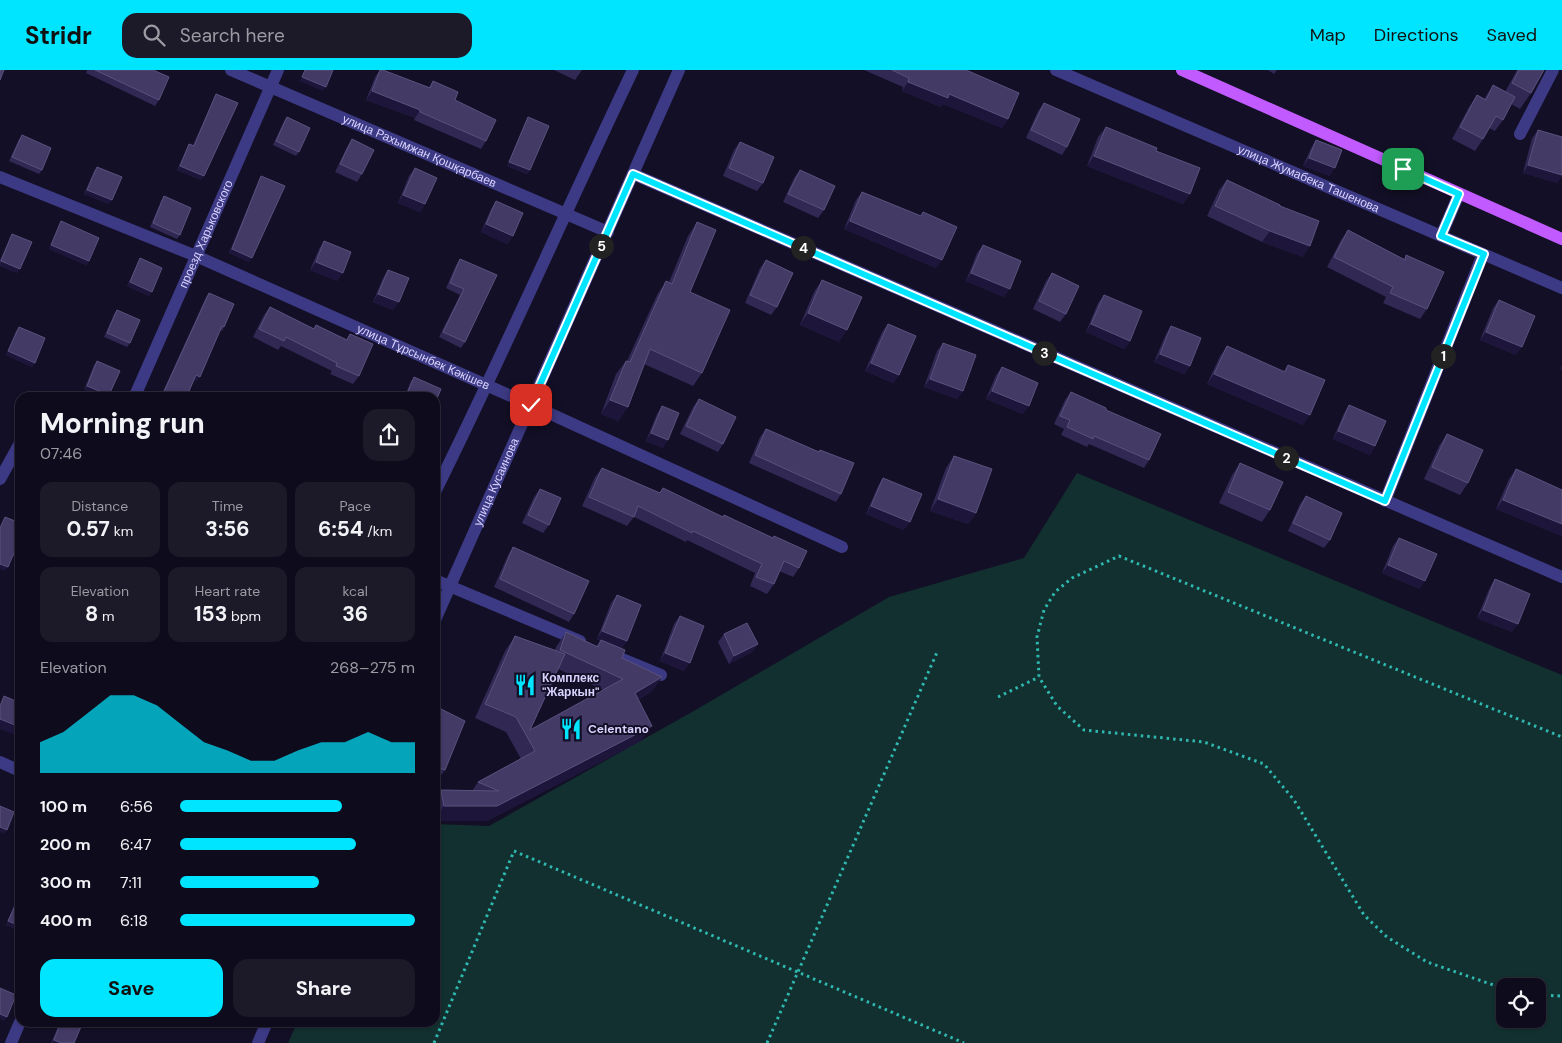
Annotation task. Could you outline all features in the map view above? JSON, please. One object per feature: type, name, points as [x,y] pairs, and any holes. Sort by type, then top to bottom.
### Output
[{"type":"main road","points":[[1186,71],[1562,239]]},
{"type":"street","name":"улица Рахымжан Қошқарбаев","points":[[232,70],[608,232]]},
{"type":"street","name":"проезд Харьковского","points":[[137,392],[278,70]]},
{"type":"street","points":[[440,482],[488,386],[565,213],[632,70]]},
{"type":"street","name":"улица Кусаинова","points":[[440,608],[679,70]]},
{"type":"street","name":"улица Жумабека Ташенова","points":[[1056,70],[1562,288]]},
{"type":"street","points":[[1520,134],[1553,70]]},
{"type":"street","points":[[633,174],[1562,577]]},
{"type":"street","name":"улица Тұрсынбек Кәкішев","points":[[0,177],[196,256],[531,405],[842,547]]},
{"type":"street","points":[[1441,236],[1459,194]]},
{"type":"street","points":[[1385,501],[1484,254]]},
{"type":"street","points":[[0,479],[15,452]]},
{"type":"street","points":[[440,582],[661,675]]},
{"type":"street","points":[[0,762],[15,769]]},
{"type":"street","points":[[11,1043],[18,1027]]},
{"type":"street","points":[[258,1043],[265,1027]]},
{"type":"path","points":[[1496,986],[1427,962],[1387,937],[1364,914],[1294,800],[1264,764],[1204,742],[1084,730],[1057,706],[1039,677],[1037,637],[1044,610],[1051,598],[1072,578],[1119,556],[1562,737]]},
{"type":"path","points":[[767,1043],[938,650]]},
{"type":"path","points":[[998,697],[1039,677]]},
{"type":"path","points":[[434,1043],[514,850],[964,1043]]},
{"type":"path","points":[[1546,996],[1562,996]]},
{"type":"green space","points":[[1077,473],[1562,675],[1562,1043],[288,1043],[295,1027],[440,1027],[440,824],[489,826],[692,712],[889,597],[1024,558]]},
{"type":"building","points":[[0,70],[4,70],[0,80]]},
{"type":"building","points":[[95,70],[153,70],[169,77],[159,100]]},
{"type":"building","points":[[305,70],[333,70],[326,87],[302,77]]},
{"type":"building","points":[[380,70],[430,88],[433,81],[458,92],[455,100],[496,120],[486,141],[420,112],[420,110],[372,91]]},
{"type":"building","points":[[892,70],[966,70],[1019,93],[1008,119],[949,94],[948,98],[908,82],[909,78]]},
{"type":"building","points":[[1519,70],[1544,70],[1531,93],[1512,83]]},
{"type":"building","points":[[1493,85],[1515,97],[1503,120],[1496,116],[1483,139],[1460,127],[1477,95],[1486,100]]},
{"type":"building","points":[[216,94],[238,103],[204,176],[180,166],[189,144],[194,146]]},
{"type":"building","points":[[1044,103],[1080,119],[1067,147],[1031,130]]},
{"type":"building","points":[[287,117],[310,128],[299,152],[276,141]]},
{"type":"building","points":[[528,117],[549,126],[530,170],[509,162]]},
{"type":"building","points":[[1106,127],[1157,148],[1156,151],[1200,168],[1190,194],[1094,156]]},
{"type":"building","points":[[1538,130],[1562,137],[1562,175],[1528,165]]},
{"type":"building","points":[[22,135],[51,148],[42,170],[12,157]]},
{"type":"building","points":[[352,139],[374,150],[362,174],[340,164]]},
{"type":"building","points":[[1316,140],[1342,150],[1335,168],[1309,158]]},
{"type":"building","points":[[740,142],[774,157],[763,183],[729,168]]},
{"type":"building","points":[[97,167],[122,177],[112,200],[87,190]]},
{"type":"building","points":[[415,168],[437,178],[425,204],[403,195]]},
{"type":"building","points":[[800,170],[835,186],[824,210],[788,194]]},
{"type":"building","points":[[261,176],[285,186],[252,258],[232,249]]},
{"type":"building","points":[[1227,180],[1280,206],[1319,221],[1310,246],[1270,231],[1215,206]]},
{"type":"building","points":[[862,192],[921,216],[923,212],[957,227],[942,260],[850,221]]},
{"type":"building","points":[[164,196],[191,208],[180,235],[153,223]]},
{"type":"building","points":[[496,201],[523,213],[513,236],[486,224]]},
{"type":"building","points":[[61,221],[99,238],[89,261],[51,245]]},
{"type":"building","points":[[697,222],[716,230],[690,292],[730,310],[702,373],[650,349],[628,407],[610,400],[626,361],[630,362],[666,281],[672,284]]},
{"type":"building","points":[[1348,230],[1405,260],[1406,255],[1444,272],[1427,309],[1390,293],[1393,287],[1334,257]]},
{"type":"building","points":[[12,234],[32,242],[20,269],[1,261]]},
{"type":"building","points":[[324,241],[351,252],[343,273],[316,262]]},
{"type":"building","points":[[983,245],[1021,261],[1010,289],[971,273]]},
{"type":"building","points":[[140,258],[162,268],[152,292],[130,282]]},
{"type":"building","points":[[460,259],[497,275],[465,342],[443,332],[464,289],[450,283]]},
{"type":"building","points":[[766,260],[793,273],[777,307],[750,295]]},
{"type":"building","points":[[388,270],[409,278],[399,302],[378,294]]},
{"type":"building","points":[[1052,273],[1079,286],[1066,314],[1039,301]]},
{"type":"building","points":[[822,280],[862,297],[847,330],[808,313]]},
{"type":"building","points":[[209,293],[234,304],[224,327],[222,326],[200,377],[196,375],[189,392],[164,392]]},
{"type":"building","points":[[1104,295],[1142,311],[1130,341],[1091,324]]},
{"type":"building","points":[[1499,300],[1535,316],[1522,347],[1486,332]]},
{"type":"building","points":[[270,307],[314,329],[316,325],[347,340],[350,334],[373,344],[359,376],[336,366],[337,363],[286,337],[284,341],[259,329]]},
{"type":"building","points":[[117,310],[140,320],[130,343],[107,333]]},
{"type":"building","points":[[888,324],[916,336],[899,375],[871,363]]},
{"type":"building","points":[[1171,326],[1201,338],[1190,366],[1160,354]]},
{"type":"building","points":[[19,327],[45,338],[35,363],[8,351]]},
{"type":"building","points":[[943,343],[976,355],[963,391],[930,379]]},
{"type":"building","points":[[1227,346],[1285,372],[1288,365],[1325,380],[1310,415],[1214,374]]},
{"type":"building","points":[[97,361],[120,371],[110,392],[102,392],[87,386]]},
{"type":"building","points":[[1002,367],[1038,383],[1029,406],[992,391]]},
{"type":"building","points":[[414,377],[441,389],[440,392],[408,392]]},
{"type":"building","points":[[1071,392],[1106,408],[1106,410],[1161,434],[1149,460],[1094,436],[1093,439],[1067,427],[1070,420],[1060,416]]},
{"type":"building","points":[[699,399],[736,417],[723,444],[686,426]]},
{"type":"building","points":[[1349,405],[1386,421],[1375,446],[1338,431]]},
{"type":"building","points":[[662,406],[679,413],[668,440],[651,433]]},
{"type":"building","points":[[766,429],[819,452],[820,450],[854,463],[841,494],[755,455]]},
{"type":"building","points":[[1447,434],[1483,450],[1468,483],[1432,467]]},
{"type":"building","points":[[954,456],[992,469],[976,513],[938,499]]},
{"type":"building","points":[[1240,463],[1283,482],[1270,510],[1228,492]]},
{"type":"building","points":[[602,468],[660,493],[663,488],[723,517],[724,515],[773,538],[774,536],[807,551],[799,568],[784,561],[774,584],[756,577],[762,564],[693,531],[692,533],[638,506],[634,517],[589,497]]},
{"type":"building","points":[[1516,469],[1562,490],[1562,524],[1503,500]]},
{"type":"building","points":[[883,478],[922,494],[910,522],[871,506]]},
{"type":"building","points":[[540,489],[561,498],[549,525],[528,515]]},
{"type":"building","points":[[1306,496],[1342,513],[1330,540],[1293,523]]},
{"type":"building","points":[[5,517],[15,521],[15,551],[8,567],[0,564],[0,528]]},
{"type":"building","points":[[1399,538],[1437,554],[1425,581],[1388,565]]},
{"type":"building","points":[[513,547],[589,581],[574,614],[500,579]]},
{"type":"building","points":[[1495,579],[1530,594],[1518,624],[1483,610]]},
{"type":"building","points":[[617,595],[641,605],[627,641],[602,631]]},
{"type":"building","points":[[680,616],[704,626],[690,663],[665,653]]},
{"type":"building","points":[[747,623],[758,644],[734,656],[724,634]]},
{"type":"building","points":[[566,632],[598,647],[601,640],[625,650],[622,658],[662,677],[635,693],[652,726],[497,806],[444,806],[441,790],[499,791],[478,782],[535,751],[516,717],[485,704],[515,636],[565,654],[530,730],[623,679],[560,650]]},
{"type":"building","points":[[4,696],[15,701],[15,725],[0,719],[0,706]]},
{"type":"building","points":[[440,708],[465,721],[445,770],[440,768]]},
{"type":"building","points":[[0,806],[14,812],[7,830],[0,827]]},
{"type":"building","points":[[15,906],[15,924],[8,921]]},
{"type":"building","points":[[0,988],[15,995],[15,997],[7,1017],[0,1014]]},
{"type":"building","points":[[59,1027],[81,1027],[74,1043],[61,1043],[54,1040]]},
{"type":"place","name":"Комплекс \"Жаркын\"","points":[[525,685]]},
{"type":"place","name":"Celentano","points":[[571,729]]},
{"type":"route","points":[[531,405],[633,174],[1385,501],[1484,254],[1441,236],[1459,194],[1403,169]]}]
